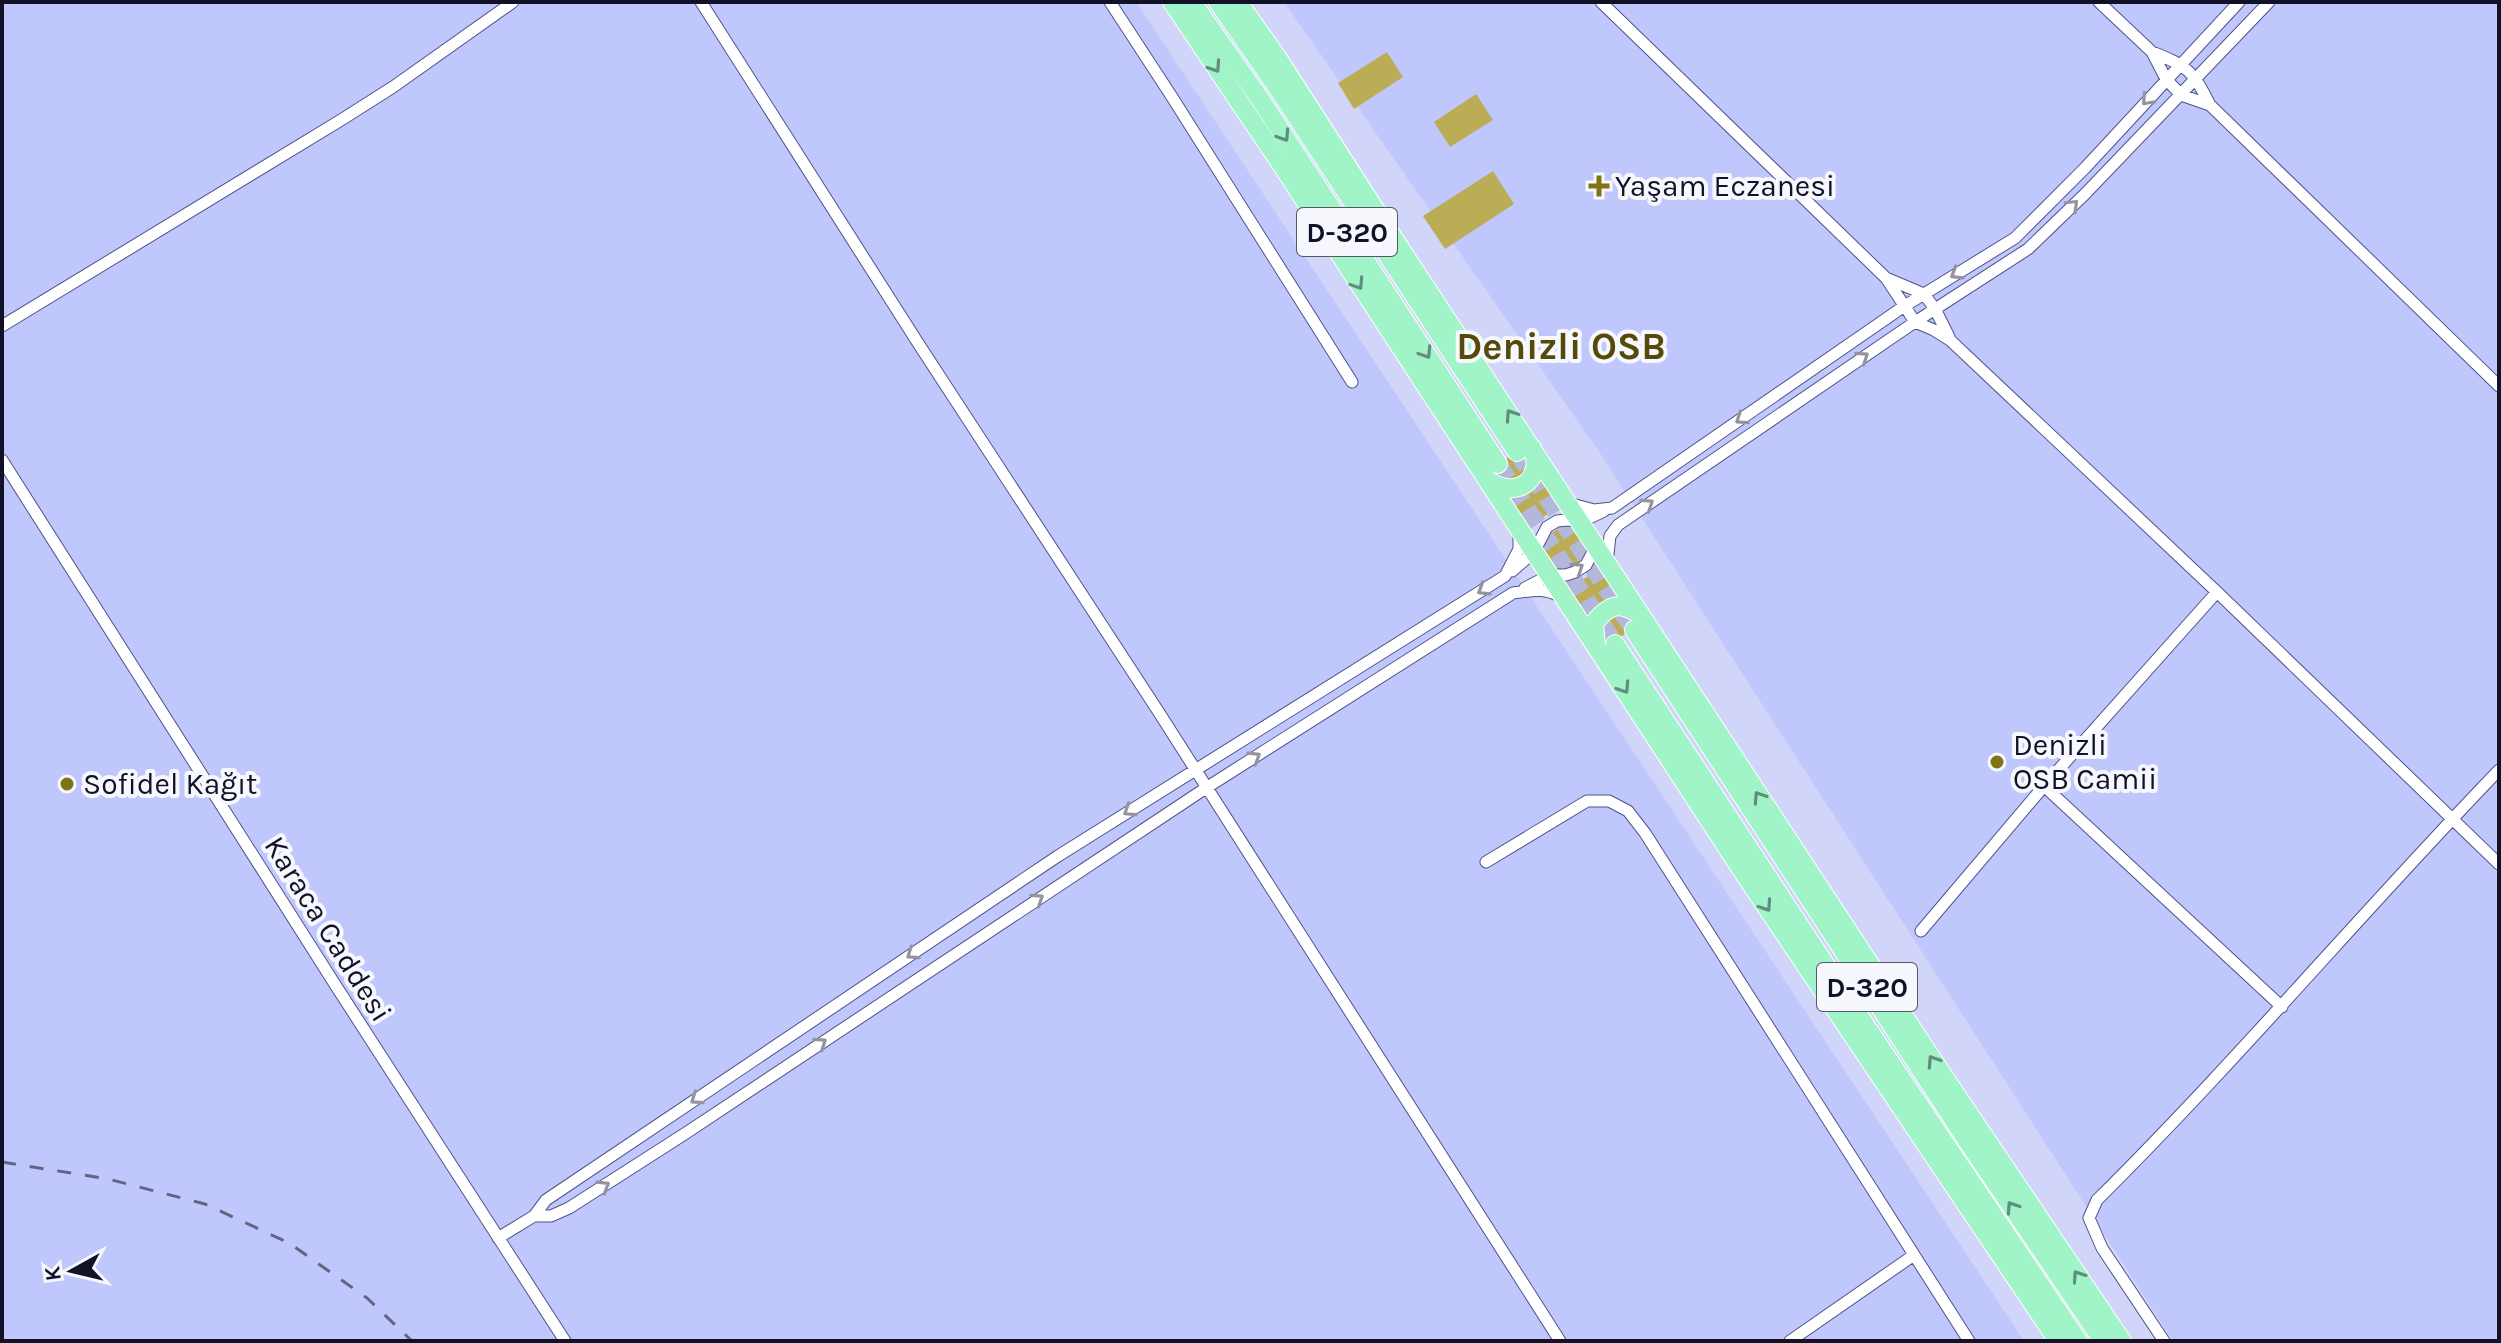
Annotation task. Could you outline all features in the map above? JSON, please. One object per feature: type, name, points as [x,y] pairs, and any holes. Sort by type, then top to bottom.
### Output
[{"type":"highway","points":[[1172,2],[1566,600],[1606,645]]},
{"type":"highway","name":"D-320","points":[[1192,2],[1260,99],[1498,464]]},
{"type":"highway","name":"D-320","points":[[1218,2],[1524,449]]},
{"type":"highway","points":[[1238,2],[1394,239],[1524,449],[1581,522],[1607,563],[1637,622],[2122,1341]]},
{"type":"highway","points":[[1486,479],[1499,488],[1511,489],[1523,484],[1535,470],[1536,463],[1524,449]]},
{"type":"highway","points":[[1637,622],[1622,606],[1611,607],[1594,623],[1769,912],[2058,1341]]},
{"type":"highway","name":"D-320","points":[[1637,622],[1968,1142],[2103,1341]]},
{"type":"highway","name":"D-320","points":[[1606,645],[2078,1341]]},
{"type":"street","points":[[2,326],[341,120],[513,2]]},
{"type":"street","points":[[701,2],[1560,1341]]},
{"type":"street","points":[[1110,2],[1352,382]]},
{"type":"street","points":[[1601,2],[1886,278],[1915,322],[1950,340],[2499,864]]},
{"type":"street","points":[[2099,2],[2152,52],[2166,79],[2181,95],[2210,105]]},
{"type":"street","points":[[498,1238],[534,1216],[546,1200],[1058,856],[1505,576],[1534,552],[1547,527],[1557,521],[1581,522],[1612,508],[1903,307],[2015,238],[2085,168],[2239,2]]},
{"type":"street","points":[[534,1216],[551,1216],[569,1208],[1206,788],[1513,593],[1550,575],[1575,572],[1586,565],[1596,546],[1618,525],[1915,322],[2028,249],[2269,2]]},
{"type":"street","points":[[2152,52],[2181,63],[2197,79],[2210,105],[2499,386]]},
{"type":"street","points":[[1886,278],[1924,294],[1950,340]]},
{"type":"street","name":"Karaca Caddesi","points":[[2,460],[565,1341]]},
{"type":"street","points":[[1568,503],[1594,510],[1612,508]]},
{"type":"street","points":[[1607,563],[1610,536],[1618,525]]},
{"type":"street","points":[[1505,576],[1519,549],[1519,528]]},
{"type":"street","points":[[1513,593],[1539,589],[1566,600]]},
{"type":"street","points":[[1921,931],[2044,786],[2217,592]]},
{"type":"street","points":[[2164,1341],[2102,1248],[2089,1218],[2097,1200],[2282,1007],[2499,770]]},
{"type":"street","points":[[2044,786],[2282,1007]]},
{"type":"street","points":[[1486,862],[1587,801],[1609,801],[1628,811],[1969,1341]]},
{"type":"street","points":[[1790,1341],[1914,1255]]},
{"type":"shaded area","points":[[2,2],[1136,2],[2024,1341],[2,1341]]},
{"type":"shaded area","points":[[1284,2],[2499,2],[2499,1341],[2173,1341],[1598,450]]},
{"type":"shaded area","points":[[1387,52],[1403,77],[1354,109],[1338,83]]},
{"type":"shaded area","points":[[1476,94],[1493,120],[1450,147],[1434,122]]},
{"type":"shaded area","points":[[1493,171],[1514,204],[1445,249],[1423,216]]},
{"type":"shaded area","points":[[1523,448],[1528,465],[1520,480],[1500,480],[1490,470]]},
{"type":"shaded area","points":[[1540,472],[1561,505],[1527,528],[1504,495]]},
{"type":"shaded area","points":[[1565,528],[1579,534],[1585,548],[1579,562],[1565,568],[1551,562],[1545,548],[1551,534]]},
{"type":"shaded area","points":[[1601,567],[1622,598],[1588,623],[1567,591]]},
{"type":"shaded area","points":[[1627,613],[1640,625],[1604,647],[1599,633],[1605,617]]},
{"type":"tunnel","points":[[1517,452],[1634,630]]},
{"type":"tunnel","points":[[1498,464],[1615,644]]},
{"type":"railway","points":[[2,1162],[108,1179],[205,1204],[289,1243],[367,1298],[412,1341]]},
{"type":"place","name":"Yaşam Eczanesi","points":[[1599,186]]},
{"type":"place","name":"Denizli OSB Camii","points":[[1997,762]]},
{"type":"place","name":"Sofidel Kağıt","points":[[67,784]]},
{"type":"district","name":"Denizli OSB","points":[[1561,346]]}]
